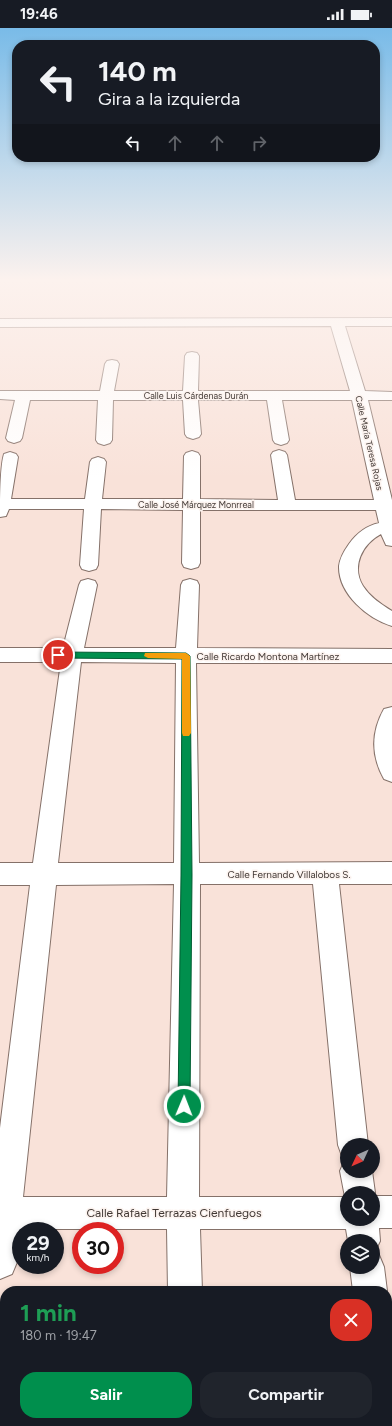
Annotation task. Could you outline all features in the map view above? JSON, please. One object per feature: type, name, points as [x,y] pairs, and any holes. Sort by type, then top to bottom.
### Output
[{"type":"street","name":"Calle María Teresa Rojas","points":[[345,347],[388,505],[391,532]]},
{"type":"street","points":[[192,356],[190,396],[193,434]]},
{"type":"street","points":[[104,440],[106,396],[112,364]]},
{"type":"street","name":"Calle Luis Cárdenas Durán","points":[[0,395],[392,396]]},
{"type":"street","points":[[14,438],[24,395]]},
{"type":"street","points":[[274,396],[286,505]]},
{"type":"street","points":[[191,563],[192,456]]},
{"type":"street","points":[[1,507],[10,457]]},
{"type":"street","points":[[89,565],[93,504],[98,462]]},
{"type":"street","name":"Calle José Márquez Monrreal","points":[[1,507],[93,504],[388,505]]},
{"type":"street","points":[[391,532],[373,531],[361,540],[353,552],[349,564],[350,577],[353,587],[375,608],[392,619]]},
{"type":"street","points":[[0,1262],[2,1213],[72,655],[88,585]]},
{"type":"street","points":[[185,1286],[183,1214],[186,656],[190,585]]},
{"type":"street","name":"Calle Ricardo Montona Martínez","points":[[0,655],[392,656]]},
{"type":"street","points":[[392,715],[388,721],[385,748],[392,773]]},
{"type":"street","name":"Calle Fernando Villalobos S.","points":[[0,874],[186,875],[392,873]]},
{"type":"street","points":[[325,874],[353,1138]]},
{"type":"street","points":[[380,1212],[392,1212]]},
{"type":"street","name":"Calle Rafael Terrazas Cienfuegos","points":[[2,1213],[340,1213]]},
{"type":"street","points":[[368,1274],[369,1286]]},
{"type":"slow traffic","points":[[148,656],[186,656],[186,733]]},
{"type":"route","points":[[58,655],[186,656],[184,1106]]}]
